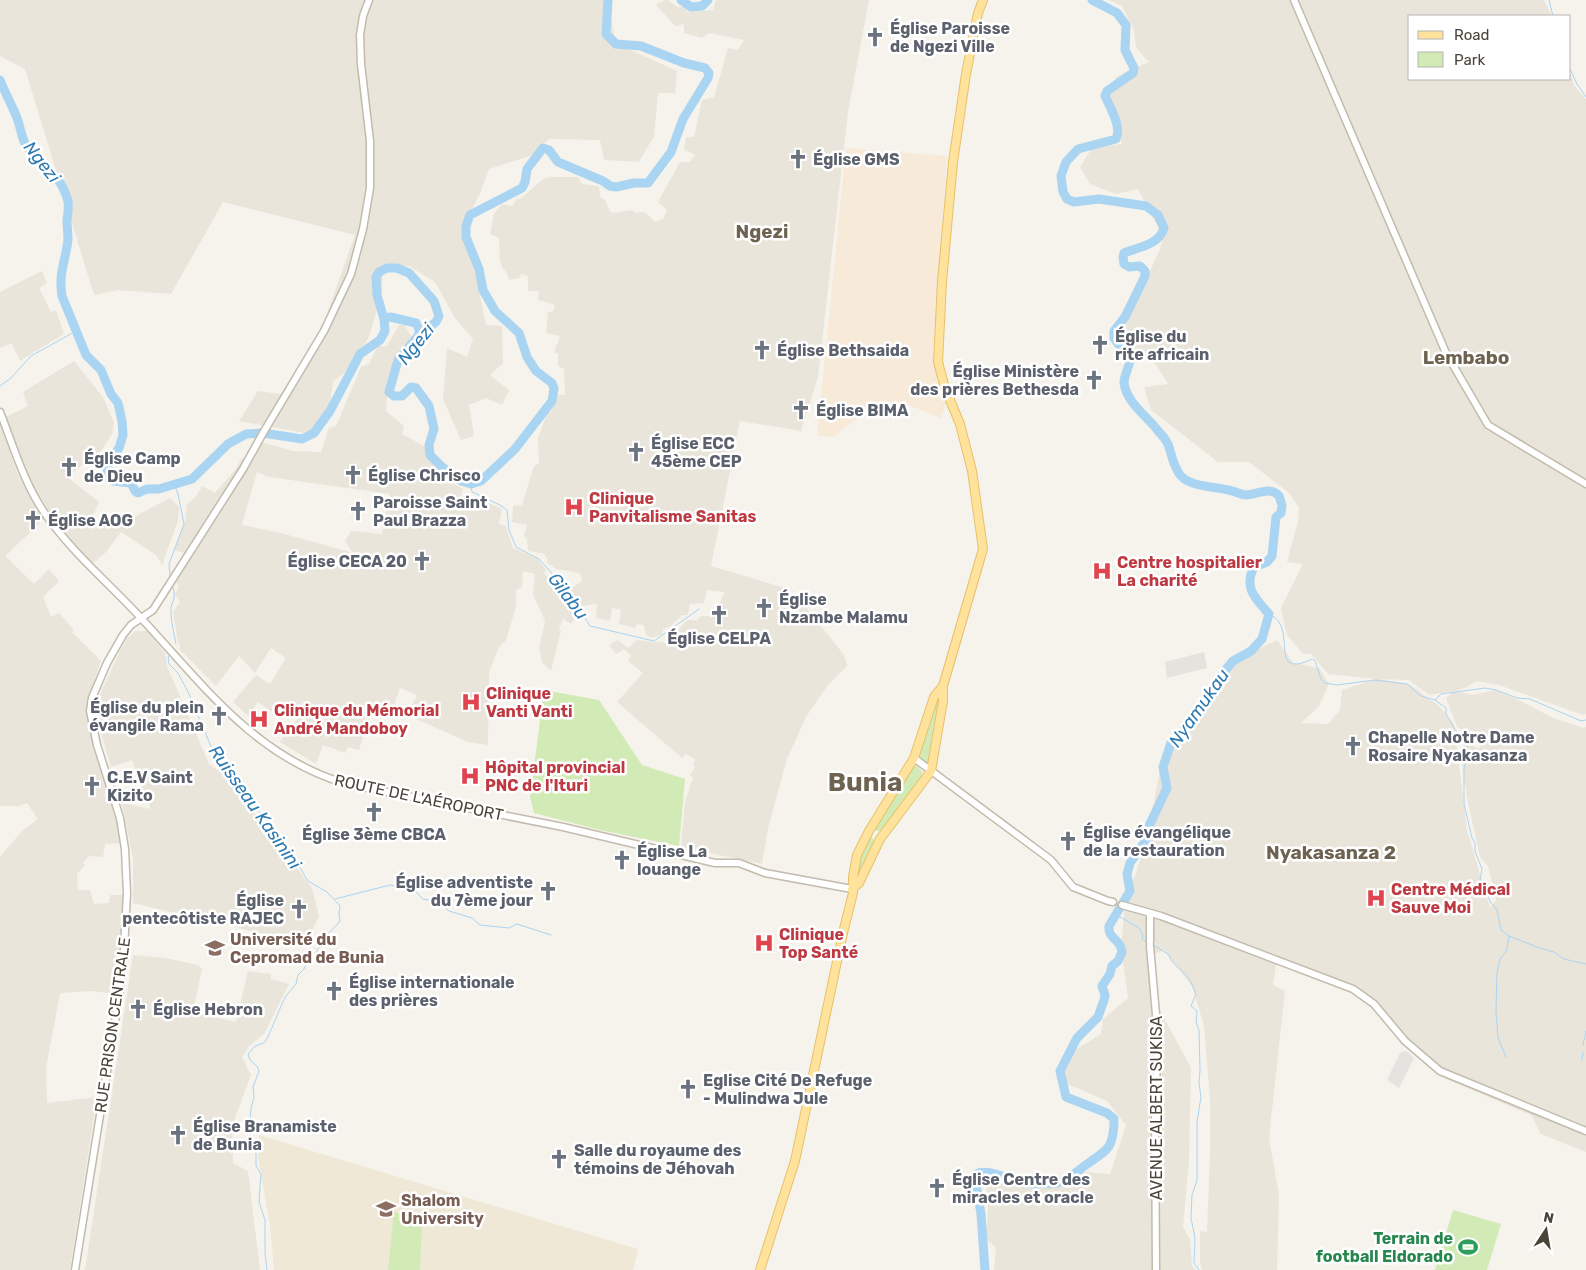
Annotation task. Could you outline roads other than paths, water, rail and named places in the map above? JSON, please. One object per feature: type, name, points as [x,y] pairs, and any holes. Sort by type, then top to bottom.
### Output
[{"type":"main road","points":[[758,1270],[794,1161],[853,893],[853,878],[858,855],[869,832],[914,758],[934,697],[942,686],[983,549],[972,471],[960,424],[945,388],[938,362],[942,282],[953,162],[966,74],[978,14],[983,0]]},
{"type":"main road","points":[[852,890],[859,883],[880,839],[931,771],[943,701],[942,686]]},
{"type":"main road","points":[[869,832],[880,839]]},
{"type":"street","name":"RUE PRISON CENTRALE","points":[[75,1270],[119,997],[127,894],[125,849],[120,818],[90,711],[92,698],[122,635],[130,625],[153,610],[243,469],[324,331],[351,274],[363,229],[370,188],[370,154],[360,35],[363,16],[369,0]]},
{"type":"street","points":[[1294,0],[1446,353],[1460,379],[1488,424],[1586,484]]},
{"type":"street","name":"ROUTE DE L'AÉROPORT","points":[[0,412],[29,483],[44,511],[69,544],[141,618],[192,676],[246,729],[286,757],[314,773],[347,784],[564,827],[715,863],[739,862],[765,872],[852,890]]},
{"type":"street","points":[[914,758],[1051,860],[1073,887],[1113,902]]},
{"type":"street","points":[[1125,906],[1161,916],[1353,989],[1374,1004],[1405,1041],[1440,1071],[1586,1131]]},
{"type":"street","name":"AVENUE ALBERT SUKISA","points":[[1150,914],[1150,944],[1158,1037],[1154,1107],[1156,1270]]},
{"type":"waterway","name":"Ngezi","points":[[0,80],[17,118],[25,144],[56,177],[65,191],[68,201],[68,239],[62,273],[62,296],[86,355],[101,370],[111,394],[118,403],[122,421],[123,435],[119,448],[110,460],[107,472],[108,478],[113,481],[131,483],[138,493],[147,489],[159,489],[192,479],[228,444],[246,434],[263,433],[302,439],[314,433],[330,411],[360,354],[380,340],[385,331],[384,319],[377,295],[376,277],[379,272],[387,268],[397,268],[409,273],[434,301],[439,316],[436,322],[419,335],[398,360],[389,392],[394,396],[402,396],[411,387],[416,388],[429,406],[434,429],[429,445],[430,455],[461,481],[471,484],[481,481],[515,449],[552,401],[554,389],[552,383],[536,371],[527,357],[519,333],[495,311],[483,290],[479,269],[466,237],[466,226],[470,215],[522,188],[527,169],[543,148],[549,150],[558,162],[603,181],[610,186],[648,183],[671,152],[683,119],[708,78],[709,73],[705,68],[684,63],[641,46],[616,44],[606,34],[608,0]]},
{"type":"waterway","name":"Ngezi","points":[[681,0],[691,7],[702,6],[708,0]]},
{"type":"waterway","name":"Nyamukau","points":[[985,1270],[976,1174],[993,1173],[1026,1183],[1058,1183],[1070,1177],[1100,1155],[1111,1142],[1114,1119],[1107,1113],[1066,1097],[1060,1071],[1077,1038],[1098,1017],[1105,995],[1102,986],[1110,974],[1112,966],[1118,961],[1122,952],[1120,945],[1110,934],[1109,926],[1130,891],[1127,874],[1130,863],[1148,837],[1149,826],[1167,788],[1163,767],[1171,743],[1194,720],[1209,699],[1223,673],[1233,661],[1251,651],[1262,639],[1269,614],[1252,593],[1250,587],[1251,574],[1254,567],[1267,562],[1272,556],[1276,517],[1281,513],[1282,505],[1279,496],[1272,491],[1245,495],[1226,489],[1198,485],[1186,480],[1176,469],[1168,444],[1133,403],[1126,390],[1124,380],[1130,360],[1114,338],[1114,331],[1125,317],[1145,276],[1145,271],[1140,266],[1129,267],[1124,264],[1123,257],[1124,253],[1153,242],[1164,228],[1158,215],[1146,206],[1099,199],[1074,202],[1067,199],[1063,192],[1061,176],[1066,162],[1078,149],[1116,139],[1118,129],[1105,96],[1107,91],[1133,73],[1134,68],[1125,50],[1126,25],[1117,13],[1092,0]]},
{"type":"waterway","points":[[1549,0],[1553,15]]},
{"type":"waterway","points":[[1571,71],[1586,97]]},
{"type":"waterway","points":[[384,319],[390,317],[416,323],[419,335]]},
{"type":"waterway","points":[[0,386],[11,378],[31,356],[76,331]]},
{"type":"waterway","name":"Ruisseau Kasinini","points":[[170,576],[169,564],[184,524],[174,484]]},
{"type":"waterway","name":"Gilabu","points":[[471,484],[472,492],[507,510],[509,530],[516,547],[539,559],[571,595],[590,626],[654,641],[699,609]]},
{"type":"waterway","name":"Ruisseau Kasinini","points":[[173,587],[174,598],[171,615],[176,644]]},
{"type":"waterway","points":[[1269,614],[1275,618],[1282,628],[1287,660],[1296,664],[1313,659],[1321,679],[1325,683],[1337,685],[1375,680],[1407,684],[1421,696],[1435,700],[1446,708],[1446,714],[1458,734],[1465,741],[1468,751],[1464,769],[1464,804],[1472,838],[1475,843],[1475,851],[1482,869],[1480,879],[1491,903],[1497,910],[1501,930],[1509,936],[1554,952],[1564,959],[1586,964]]},
{"type":"waterway","name":"Ruisseau Kasinini","points":[[171,654],[168,657],[169,664],[178,673],[188,692],[213,751],[220,760],[230,766],[253,804],[297,863],[308,881],[327,892],[340,906],[340,921],[326,936],[317,950],[317,955],[307,962],[304,969],[298,975],[296,984],[286,996],[268,1037],[264,1043],[255,1046],[248,1054],[250,1060],[257,1066],[259,1071],[253,1087],[254,1097],[249,1133],[256,1144],[256,1166],[261,1174],[259,1202],[265,1220],[267,1270]]},
{"type":"waterway","points":[[1435,700],[1441,694],[1485,688],[1517,698],[1530,699],[1581,721],[1586,720]]},
{"type":"waterway","points":[[335,899],[390,885],[415,891],[423,899],[438,902],[449,911],[472,918],[480,925],[509,928],[517,924],[551,935]]},
{"type":"waterway","points":[[1115,914],[1139,928],[1143,935],[1142,939],[1148,943]]},
{"type":"waterway","points":[[1506,1057],[1498,1038],[1496,1011],[1497,972],[1500,959],[1506,952],[1509,937]]},
{"type":"waterway","points":[[1152,944],[1169,955],[1172,961],[1189,979],[1196,994],[1191,1006],[1197,1011],[1196,1022],[1199,1030],[1199,1083],[1201,1097],[1197,1122],[1197,1181],[1192,1195],[1191,1218],[1195,1238],[1194,1263],[1199,1270]]},
{"type":"waterway","points":[[1583,1045],[1586,1031]]},
{"type":"waterway","points":[[1582,1059],[1583,1052]]},
{"type":"place","name":"Église Paroisse de Ngezi Ville","points":[[875,37]]},
{"type":"place","name":"Église GMS","points":[[798,159]]},
{"type":"place","name":"Église du rite africain","points":[[1100,345]]},
{"type":"place","name":"Église Bethsaida","points":[[762,350]]},
{"type":"place","name":"Église Ministère des prières Bethesda","points":[[1094,380]]},
{"type":"place","name":"Église BIMA","points":[[801,410]]},
{"type":"place","name":"Église ECC 45ème CEP","points":[[636,452]]},
{"type":"place","name":"Église Camp de Dieu","points":[[69,467]]},
{"type":"place","name":"Église Chrisco","points":[[353,475]]},
{"type":"place","name":"Clinique Panvitalisme Sanitas","points":[[574,507]]},
{"type":"place","name":"Paroisse Saint Paul Brazza","points":[[358,511]]},
{"type":"place","name":"Église AOG","points":[[33,520]]},
{"type":"place","name":"Église CECA 20","points":[[422,561]]},
{"type":"place","name":"Centre hospitalier La charité","points":[[1102,571]]},
{"type":"place","name":"Église Nzambe Malamu","points":[[764,608]]},
{"type":"place","name":"Église CELPA","points":[[719,615]]},
{"type":"place","name":"Clinique Vanti Vanti","points":[[471,702]]},
{"type":"place","name":"Église du plein évangile Rama","points":[[219,716]]},
{"type":"place","name":"Clinique du Mémorial André Mandoboy","points":[[259,719]]},
{"type":"place","name":"Chapelle Notre Dame Rosaire Nyakasanza","points":[[1353,746]]},
{"type":"place","name":"Hôpital provincial PNC de l'Ituri","points":[[470,776]]},
{"type":"place","name":"C.E.V Saint Kizito","points":[[92,786]]},
{"type":"place","name":"Église 3ème CBCA","points":[[374,812]]},
{"type":"place","name":"Église évangélique de la restauration","points":[[1068,841]]},
{"type":"place","name":"Église La louange","points":[[622,860]]},
{"type":"place","name":"Église adventiste du 7ème jour","points":[[548,891]]},
{"type":"place","name":"Centre Médical Sauve Moi","points":[[1376,898]]},
{"type":"place","name":"Église pentecôtiste RAJEC","points":[[299,909]]},
{"type":"place","name":"Clinique Top Santé","points":[[764,943]]},
{"type":"place","name":"Université du Cepromad de Bunia","points":[[215,948]]},
{"type":"place","name":"Église internationale des prières","points":[[334,991]]},
{"type":"place","name":"Église Hebron","points":[[138,1009]]},
{"type":"place","name":"Eglise Cité De Refuge - Mulindwa Jule","points":[[688,1089]]},
{"type":"place","name":"Église Branamiste de Bunia","points":[[178,1135]]},
{"type":"place","name":"Salle du royaume des témoins de Jéhovah","points":[[559,1159]]},
{"type":"place","name":"Église Centre des miracles et oracle","points":[[937,1188]]},
{"type":"place","name":"Shalom University","points":[[386,1209]]},
{"type":"place","name":"Terrain de football Eldorado","points":[[1468,1247]]},
{"type":"district","name":"Ngezi","points":[[762,231]]},
{"type":"district","name":"Lembabo","points":[[1466,357]]},
{"type":"district","name":"Bunia","points":[[865,782]]},
{"type":"district","name":"Nyakasanza 2","points":[[1331,852]]}]
